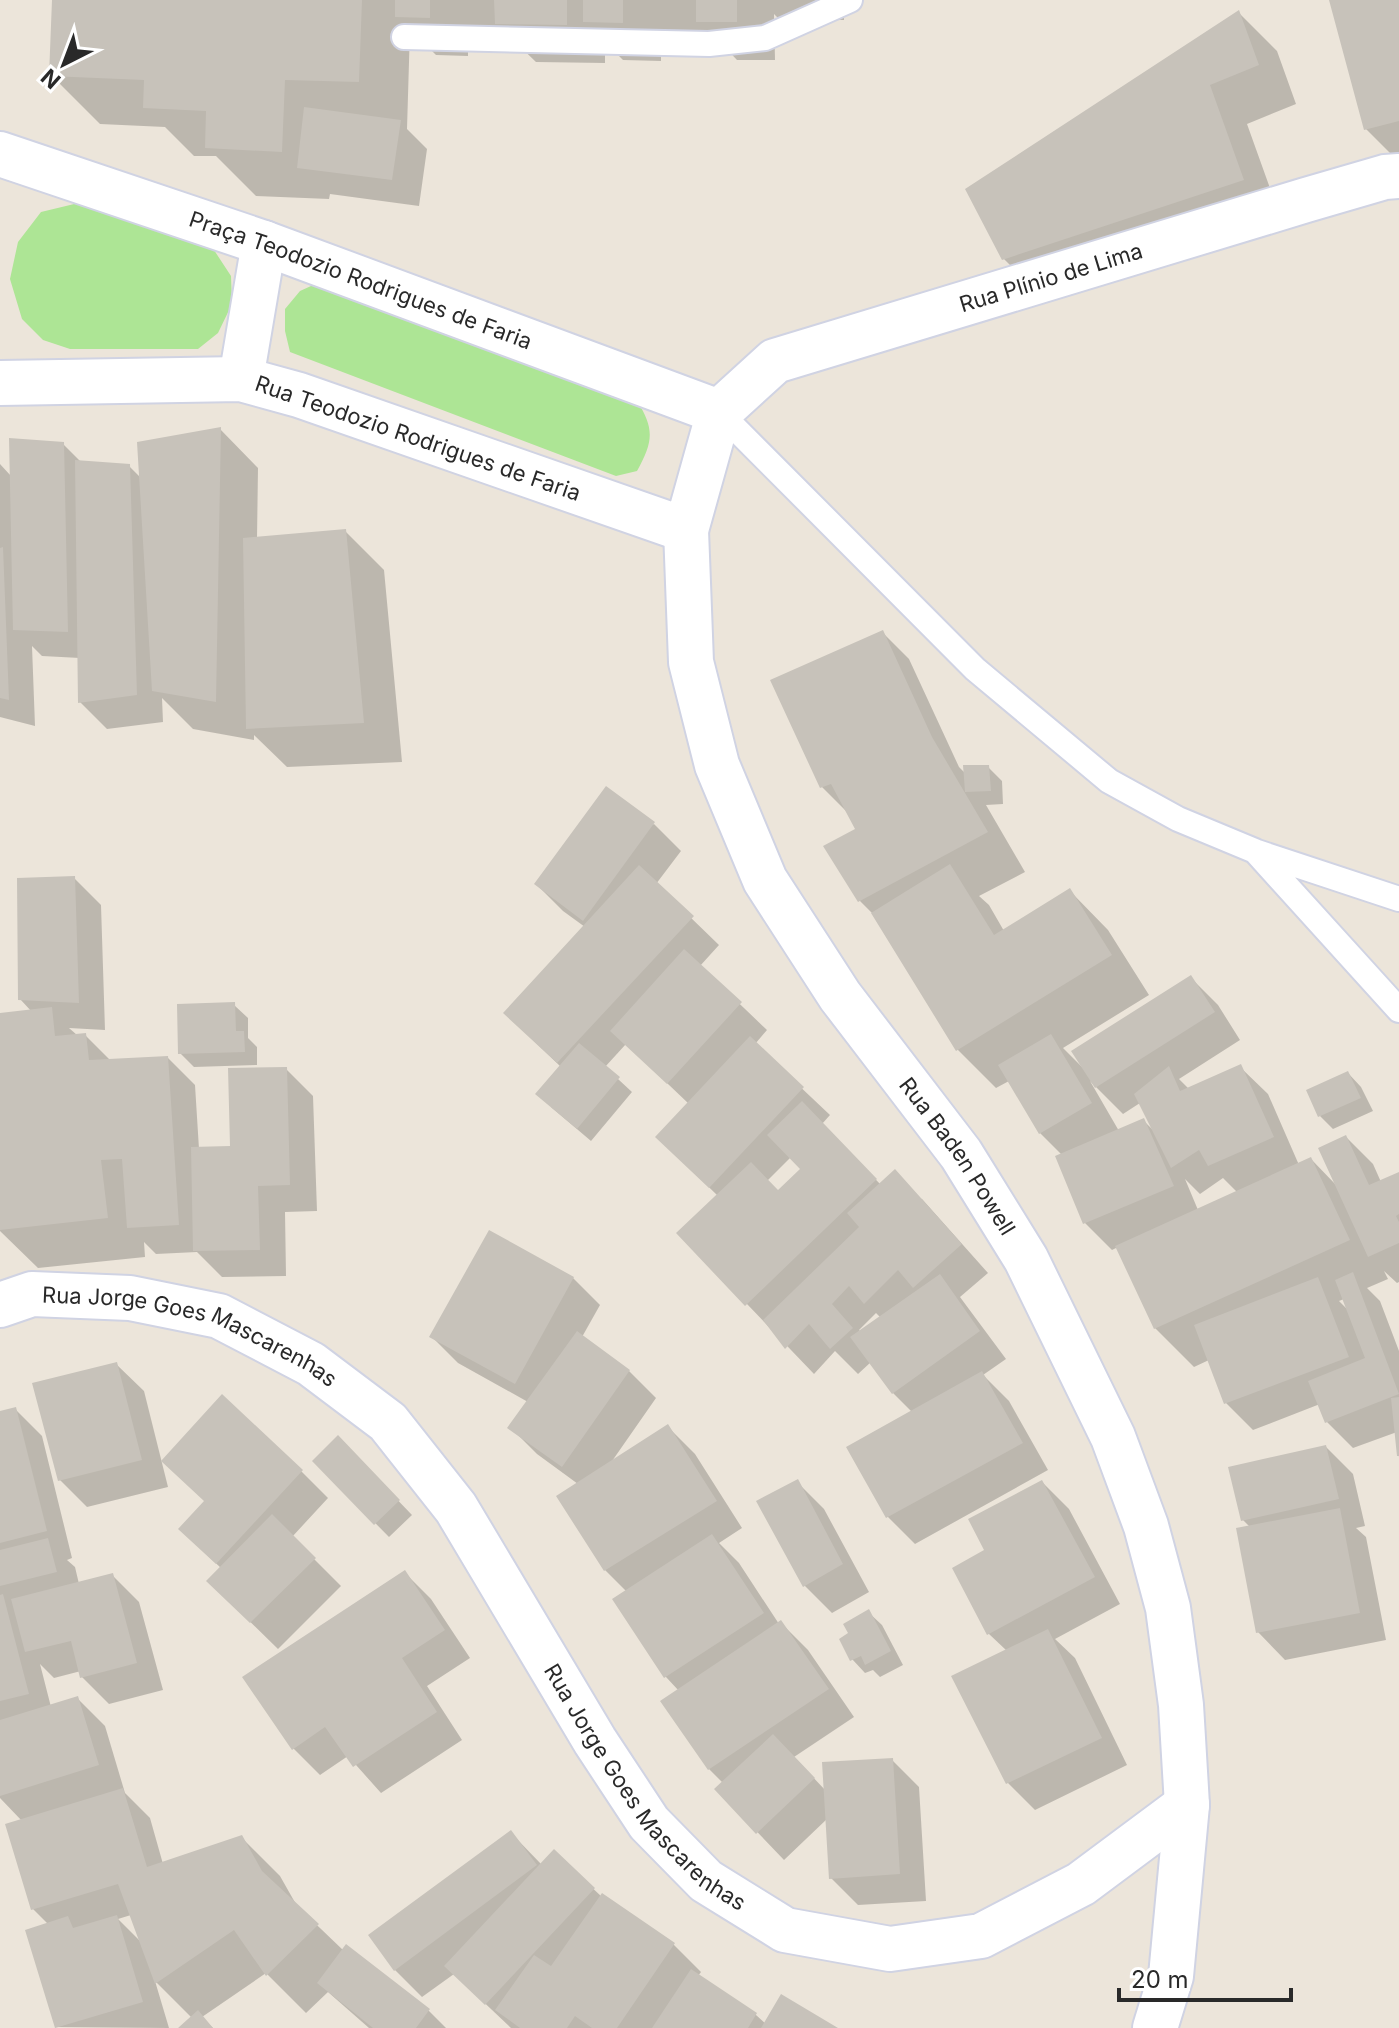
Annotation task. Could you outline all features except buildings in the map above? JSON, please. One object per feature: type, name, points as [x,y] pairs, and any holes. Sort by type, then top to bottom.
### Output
[{"type":"street","name":"Praça Teodozio Rodrigues de Faria","points":[[0,154],[264,243],[719,412]]},
{"type":"street","name":"Rua Plínio de Lima","points":[[719,412],[775,361],[1319,196],[1385,177],[1399,176]]},
{"type":"street","points":[[241,379],[264,243]]},
{"type":"street","name":"Rua Teodozio Rodrigues de Faria","points":[[0,383],[241,379],[299,395],[686,530]]},
{"type":"street","name":"Rua Baden Powell","points":[[719,412],[686,530],[691,662],[717,765],[765,880],[840,996],[961,1154],[1026,1259],[1113,1437],[1146,1526],[1168,1608],[1181,1705],[1187,1805]]},
{"type":"street","name":"Rua Jorge Goes Mascarenhas","points":[[0,1305],[32,1294],[130,1298],[219,1316],[311,1364],[388,1422],[456,1508],[595,1741],[649,1823],[706,1881],[785,1930],[890,1949],[981,1936],[1081,1884],[1187,1805]]},
{"type":"street","points":[[1155,2028],[1171,1976],[1187,1805]]},
{"type":"lane","points":[[404,37],[709,44],[765,38],[850,0]]},
{"type":"lane","points":[[719,412],[975,669],[1109,781],[1178,819],[1255,851],[1399,899]]},
{"type":"lane","points":[[1255,851],[1399,1010]]},
{"type":"green space","points":[[95,199],[212,247],[231,276],[232,304],[218,333],[198,349],[70,349],[43,340],[22,319],[10,279],[18,242],[41,212]]},
{"type":"green space","points":[[322,281],[637,401],[647,420],[650,436],[637,471],[616,476],[290,352],[285,331],[285,309],[300,291]]}]
